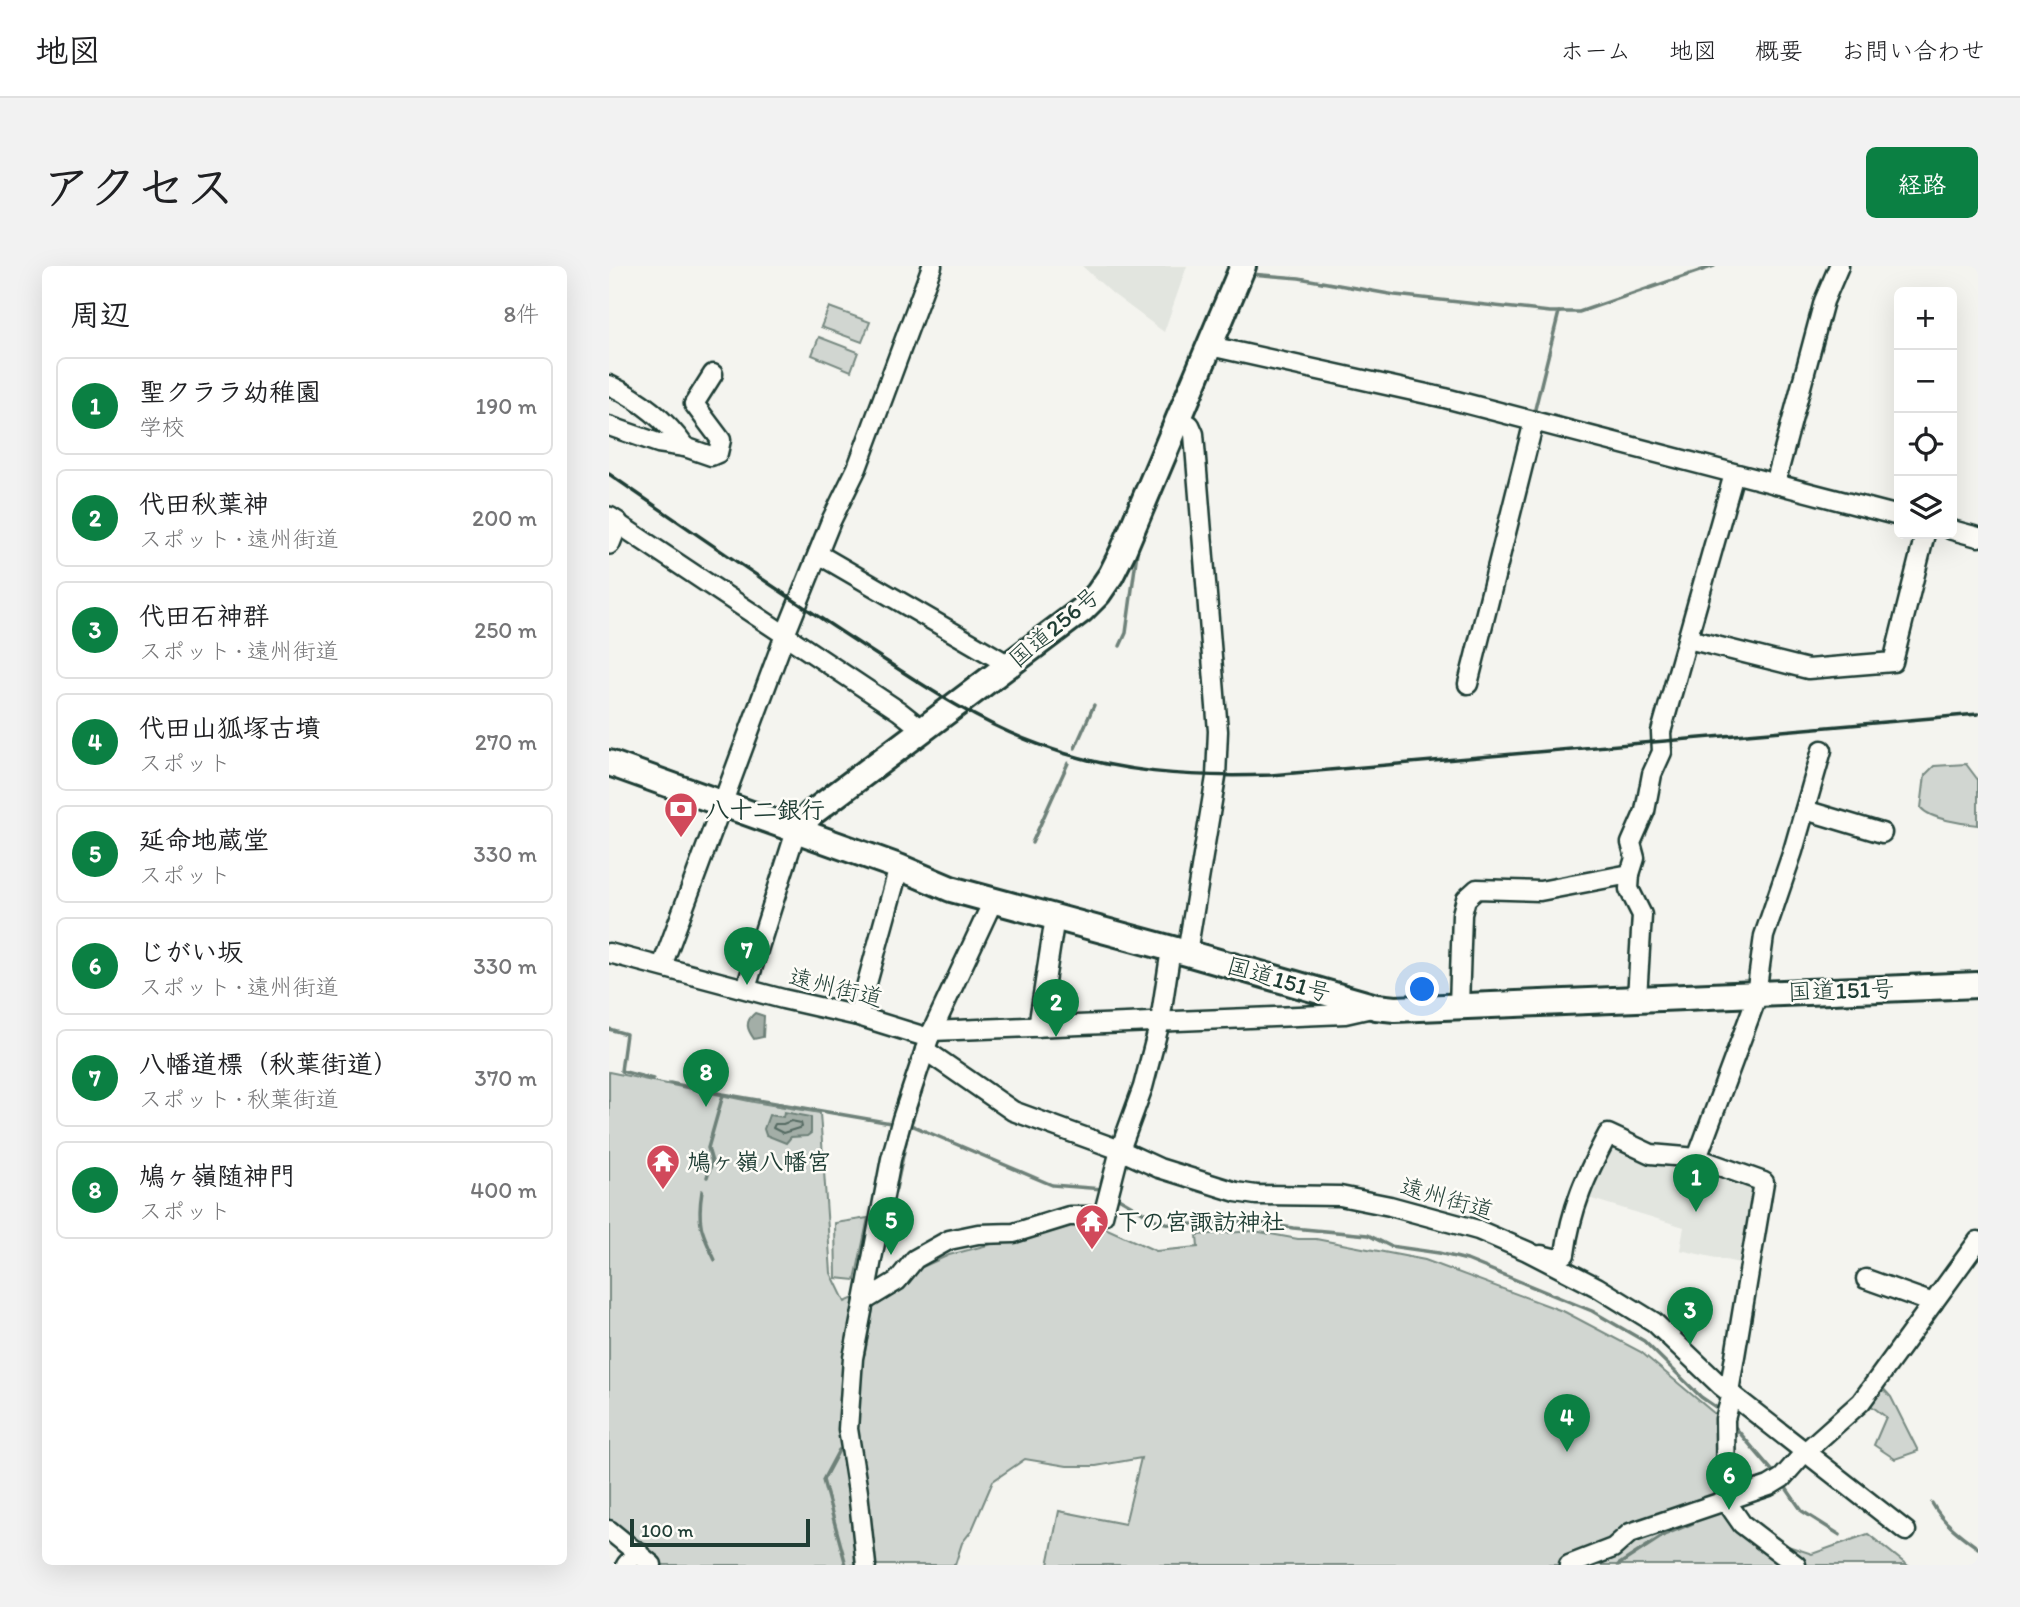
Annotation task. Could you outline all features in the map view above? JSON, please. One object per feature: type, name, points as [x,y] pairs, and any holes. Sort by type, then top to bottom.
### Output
[{"type":"highway","name":"国道256号","points":[[796,831],[812,813],[1082,610],[1098,594],[1111,575],[1243,266]]},
{"type":"highway","name":"国道151号","points":[[609,763],[899,867],[951,889],[1375,1007],[1395,1009],[1978,985]]},
{"type":"street","points":[[662,966],[785,635],[831,521],[857,468],[932,266]]},
{"type":"street","points":[[1775,484],[1824,301],[1839,266]]},
{"type":"street","points":[[1210,346],[1445,398],[1894,515]]},
{"type":"street","points":[[609,426],[658,443],[685,447],[711,456],[718,453],[721,447],[717,434],[694,404],[713,374]]},
{"type":"street","points":[[609,385],[627,393],[670,425],[685,447]]},
{"type":"street","points":[[864,1301],[897,1281],[915,1259],[949,1240],[978,1234],[1014,1233],[1069,1216],[1103,1216],[1120,1150],[1143,1087],[1179,951],[1216,777],[1219,730],[1194,434],[1190,425],[1179,418]]},
{"type":"street","points":[[1468,684],[1534,421]]},
{"type":"street","points":[[1637,998],[1643,915],[1629,889],[1635,858],[1631,843],[1645,811],[1652,774],[1662,752],[1661,732],[1734,474]]},
{"type":"street","points":[[612,528],[785,635],[923,730]]},
{"type":"street","points":[[1957,531],[1978,537]]},
{"type":"street","points":[[1689,639],[1808,669],[1893,662],[1924,539]]},
{"type":"street","points":[[818,554],[1009,665]]},
{"type":"street","points":[[1697,1158],[1756,993],[1764,936],[1822,750]]},
{"type":"street","points":[[1805,810],[1882,833]]},
{"type":"street","points":[[746,988],[796,831]]},
{"type":"street","points":[[859,1016],[899,867]]},
{"type":"street","points":[[1459,1006],[1462,914],[1467,899],[1477,889],[1540,891],[1630,874]]},
{"type":"street","points":[[866,1565],[848,1429],[853,1358],[891,1159],[929,1040],[993,901]]},
{"type":"street","points":[[1038,1027],[1055,916]]},
{"type":"street","name":"遠州街道","points":[[609,953],[859,1016],[929,1040],[1013,1111],[1120,1150],[1159,1168],[1235,1192],[1256,1195],[1340,1196],[1391,1206],[1478,1230],[1527,1251],[1597,1287],[1654,1322],[1730,1393],[1906,1531]]},
{"type":"street","name":"遠州街道","points":[[929,1040],[1038,1027],[1345,1014],[1375,1007]]},
{"type":"street","points":[[1597,1287],[1595,1281],[1572,1270],[1566,1254],[1568,1231],[1585,1177],[1608,1134],[1651,1154],[1697,1158],[1764,1182],[1725,1419],[1726,1501],[1742,1524],[1796,1565]]},
{"type":"street","points":[[1569,1565],[1613,1548],[1630,1533],[1769,1486],[1782,1478],[1805,1452],[1861,1402],[1933,1303],[1971,1263],[1978,1241]]},
{"type":"street","points":[[1527,1251],[1557,1259],[1566,1254]]},
{"type":"street","points":[[1866,1279],[1933,1303]]},
{"type":"street","points":[[609,1530],[632,1558],[652,1565]]},
{"type":"shaded area","points":[[1082,266],[1187,266],[1164,332],[1113,294]]},
{"type":"shaded area","points":[[829,307],[870,322],[862,342],[821,327]]},
{"type":"shaded area","points":[[819,337],[858,352],[851,371],[812,355]]},
{"type":"shaded area","points":[[1966,764],[1978,780],[1978,825],[1939,818],[1925,812],[1921,808],[1925,775],[1934,766]]},
{"type":"shaded area","points":[[609,1072],[820,1113],[831,1273],[845,1302],[949,1255],[1043,1231],[1070,1220],[1094,1223],[1156,1251],[1198,1247],[1197,1235],[1254,1231],[1298,1239],[1316,1239],[1425,1260],[1565,1312],[1641,1352],[1715,1414],[1717,1488],[1758,1536],[1812,1554],[1868,1534],[1907,1565],[1048,1565],[1059,1511],[1125,1524],[1141,1458],[1096,1466],[1067,1466],[1025,1459],[993,1481],[972,1530],[962,1543],[955,1565],[652,1565],[609,1530]]},
{"type":"shaded area","points":[[1609,1142],[1693,1163],[1755,1189],[1748,1265],[1680,1250],[1684,1227],[1582,1196]]},
{"type":"shaded area","points":[[868,1218],[855,1280],[836,1278],[835,1223]]},
{"type":"shaded area","points":[[1881,1386],[1891,1397],[1918,1451],[1895,1459],[1874,1445],[1886,1417],[1869,1404]]},
{"type":"water","points":[[755,1013],[764,1016],[763,1037],[754,1039],[748,1026],[749,1019]]},
{"type":"water","points":[[784,1112],[811,1117],[811,1133],[807,1136],[791,1137],[786,1143],[766,1135],[764,1129],[769,1115],[783,1117]]},
{"type":"waterway","points":[[1251,274],[1299,278],[1395,295],[1550,312],[1579,312],[1714,266]]},
{"type":"waterway","points":[[1535,409],[1559,312]]},
{"type":"waterway","points":[[1120,646],[1126,633],[1138,545]]},
{"type":"waterway","points":[[1075,748],[1094,705]]},
{"type":"waterway","points":[[1032,843],[1068,763]]},
{"type":"waterway","points":[[609,1029],[626,1034],[621,1071],[653,1079]]},
{"type":"waterway","points":[[896,1189],[907,1137],[925,1080]]},
{"type":"waterway","points":[[670,1083],[891,1123]]},
{"type":"waterway","points":[[707,1177],[712,1162],[708,1148],[723,1095]]},
{"type":"waterway","points":[[911,1125],[1052,1185],[1103,1189]]},
{"type":"waterway","points":[[702,1191],[701,1227],[715,1260]]},
{"type":"waterway","points":[[1115,1196],[1158,1221],[1174,1225],[1248,1221],[1368,1235],[1390,1246],[1467,1260],[1592,1311],[1644,1341],[1701,1397],[1720,1410]]},
{"type":"waterway","points":[[877,1278],[887,1230]]},
{"type":"waterway","points":[[864,1354],[873,1305]]},
{"type":"waterway","points":[[1733,1425],[1775,1474]]},
{"type":"waterway","points":[[839,1450],[823,1480],[846,1565]]},
{"type":"waterway","points":[[1732,1488],[1770,1476]]},
{"type":"waterway","points":[[1784,1485],[1802,1511],[1840,1535]]},
{"type":"waterway","points":[[1932,1503],[1947,1523],[1978,1548]]},
{"type":"waterway","points":[[1618,1565],[1664,1535],[1693,1523]]},
{"type":"railway","points":[[609,474],[828,623],[969,713],[1040,745],[1125,768],[1212,776],[1271,775],[1978,714]]},
{"type":"place","name":"八十二銀行","points":[[681,839]]},
{"type":"place","name":"八幡道標（秋葉街道）","points":[[747,985]]},
{"type":"place","name":"代田秋葉神","points":[[1056,1037]]},
{"type":"place","name":"鳩ヶ嶺随神門","points":[[706,1107]]},
{"type":"place","name":"鳩ヶ嶺八幡宮","points":[[663,1191]]},
{"type":"place","name":"聖クララ幼稚園","points":[[1696,1212]]},
{"type":"place","name":"下の宮諏訪神社","points":[[1092,1251]]},
{"type":"place","name":"延命地蔵堂","points":[[891,1255]]},
{"type":"place","name":"代田石神群","points":[[1690,1345]]},
{"type":"place","name":"代田山狐塚古墳","points":[[1567,1452]]},
{"type":"place","name":"じがい坂","points":[[1729,1510]]}]
